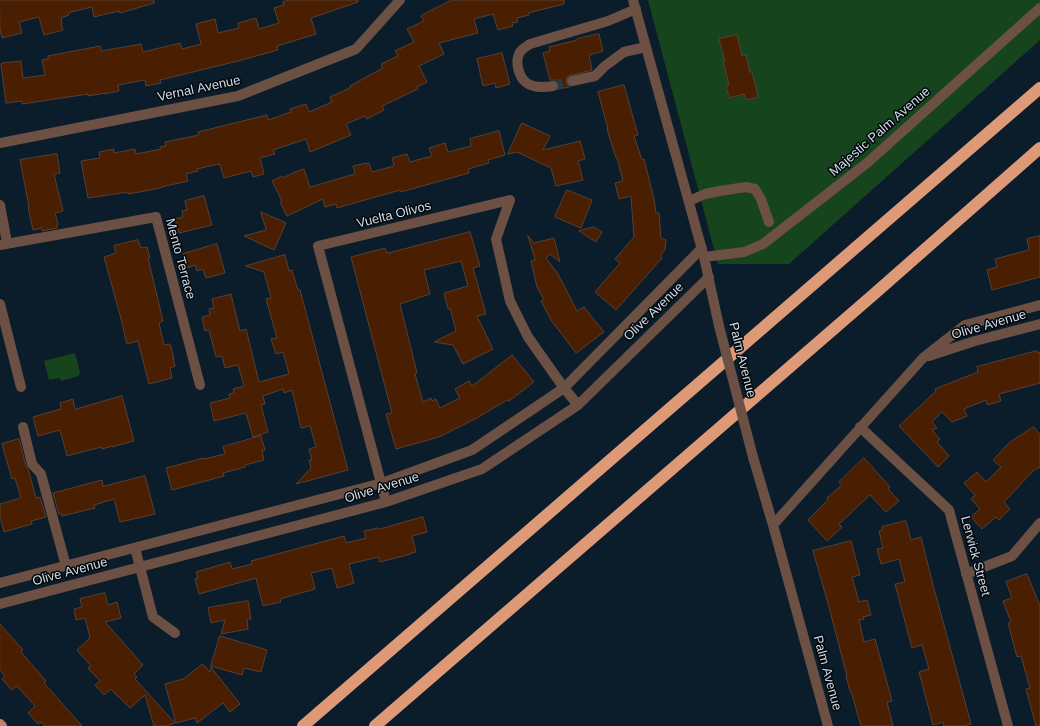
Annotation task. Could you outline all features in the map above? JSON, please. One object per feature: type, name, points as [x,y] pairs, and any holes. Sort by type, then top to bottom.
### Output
[{"type":"highway","points":[[303,726],[1040,88]]},
{"type":"highway","points":[[375,726],[873,295],[1040,148]]},
{"type":"street","name":"Vernal Avenue","points":[[0,143],[238,96],[356,48],[400,0]]},
{"type":"street","name":"Palm Avenue","points":[[635,5],[703,252],[719,326],[753,457],[828,726]]},
{"type":"street","points":[[553,86],[542,88],[526,83],[521,76],[518,67],[520,51],[530,44],[608,21],[635,5]]},
{"type":"street","name":"Majestic Palm Avenue","points":[[703,252],[724,254],[744,252],[763,244],[867,163],[1040,8]]},
{"type":"street","points":[[572,81],[595,76],[604,66],[624,52],[646,47]]},
{"type":"street","points":[[689,201],[705,194],[746,186],[755,189],[761,199],[770,222]]},
{"type":"street","name":"Vuelta Olivos","points":[[386,502],[318,246],[510,200],[496,239],[510,301],[528,337],[564,388],[578,405]]},
{"type":"street","points":[[0,205],[3,244]]},
{"type":"street","name":"Mento Terrace","points":[[3,244],[156,217],[200,385]]},
{"type":"street","name":"Olive Avenue","points":[[0,583],[382,483],[472,450],[564,388],[703,252]]},
{"type":"street","name":"Olive Avenue","points":[[0,604],[386,502],[482,469],[578,405],[709,277]]},
{"type":"street","points":[[0,304],[22,387]]},
{"type":"street","name":"Olive Avenue","points":[[773,525],[923,358],[965,325],[1040,305]]},
{"type":"street","name":"Olive Avenue","points":[[923,358],[975,341],[1040,324]]},
{"type":"street","points":[[23,427],[32,464],[41,474],[66,566]]},
{"type":"street","name":"Lerwick Street","points":[[860,427],[949,510],[1008,726]]},
{"type":"street","points":[[966,574],[1012,556],[1040,523]]},
{"type":"street","points":[[135,548],[153,617],[175,633]]},
{"type":"green space","points":[[648,0],[1040,0],[1040,40],[789,264],[718,264]]},
{"type":"green space","points":[[75,353],[80,373],[79,376],[61,381],[60,378],[49,380],[44,361]]},
{"type":"building","points":[[0,0],[154,0],[154,3],[120,13],[119,11],[94,17],[92,7],[71,12],[68,14],[69,15],[61,18],[63,30],[44,35],[39,17],[19,22],[22,33],[2,38],[0,29]]},
{"type":"building","points":[[290,0],[358,0],[358,2],[311,18],[316,34],[277,46],[278,50],[160,80],[161,83],[146,86],[145,80],[118,85],[119,91],[105,94],[88,96],[88,94],[22,104],[22,101],[6,103],[2,63],[21,61],[23,78],[45,75],[42,60],[48,59],[48,56],[100,46],[101,51],[141,44],[143,52],[180,43],[182,49],[201,44],[196,24],[215,19],[218,33],[239,28],[238,23],[256,18],[259,29],[279,23],[274,8],[284,5],[283,2]]},
{"type":"building","points":[[452,0],[564,0],[564,4],[528,13],[529,15],[517,18],[518,22],[512,23],[513,26],[498,30],[493,14],[474,19],[478,33],[439,43],[444,54],[419,66],[427,82],[417,87],[418,89],[382,106],[384,110],[367,119],[365,116],[346,124],[351,135],[310,152],[306,139],[273,150],[275,154],[260,158],[264,174],[253,177],[251,171],[224,178],[220,165],[218,164],[197,169],[198,171],[186,174],[188,181],[128,194],[128,192],[88,198],[81,161],[100,158],[99,152],[114,149],[114,153],[135,149],[136,154],[161,149],[160,147],[166,146],[165,142],[199,135],[198,132],[267,115],[268,120],[291,112],[290,109],[306,104],[309,112],[332,102],[330,97],[350,88],[350,86],[383,68],[381,64],[398,56],[395,51],[414,42],[407,29],[424,21],[421,16]]},
{"type":"building","points":[[599,34],[603,51],[589,55],[592,70],[568,76],[566,82],[569,87],[559,89],[558,82],[555,80],[550,80],[543,53],[550,51],[549,47]]},
{"type":"building","points":[[737,35],[742,56],[746,55],[750,72],[752,72],[758,97],[746,100],[744,94],[729,98],[726,86],[729,85],[723,61],[725,61],[719,39]]},
{"type":"building","points":[[502,53],[510,84],[496,88],[495,83],[483,86],[477,59]]},
{"type":"building","points":[[624,85],[638,135],[634,136],[642,160],[644,159],[656,213],[659,213],[661,238],[666,240],[665,250],[660,256],[662,258],[616,310],[595,292],[620,263],[615,259],[634,237],[631,196],[619,199],[615,183],[623,181],[607,129],[598,92]]},
{"type":"building","points":[[522,123],[550,136],[543,150],[580,141],[585,159],[578,161],[583,180],[556,186],[551,168],[517,152],[508,154]]},
{"type":"building","points":[[499,131],[505,155],[488,160],[489,163],[468,169],[469,173],[401,192],[400,190],[337,208],[336,204],[325,207],[323,199],[287,216],[280,202],[282,201],[272,181],[304,169],[310,187],[355,174],[353,166],[369,163],[372,172],[394,166],[392,158],[407,154],[410,162],[432,156],[429,148],[445,143],[448,152],[471,146],[470,139]]},
{"type":"building","points":[[57,154],[60,173],[54,174],[63,211],[55,213],[58,225],[57,228],[42,231],[42,228],[33,230],[20,160]]},
{"type":"building","points":[[567,190],[592,200],[581,228],[555,217]]},
{"type":"building","points":[[204,196],[212,225],[179,233],[175,219],[183,217],[182,211],[187,210],[185,201]]},
{"type":"building","points":[[261,212],[286,223],[274,250],[244,236],[266,230]]},
{"type":"building","points":[[594,227],[602,232],[596,242],[579,231]]},
{"type":"building","points":[[470,232],[480,266],[473,268],[486,314],[477,316],[493,349],[463,364],[453,345],[434,342],[456,331],[450,308],[448,309],[444,293],[468,286],[461,261],[424,270],[430,294],[400,304],[417,373],[415,374],[423,402],[431,398],[432,401],[436,399],[440,408],[460,398],[455,389],[469,381],[472,386],[512,355],[534,382],[509,401],[507,400],[477,418],[439,437],[396,449],[386,414],[392,413],[351,257],[385,248],[387,253]]},
{"type":"building","points":[[528,236],[534,243],[554,238],[560,262],[550,254],[546,258],[558,274],[577,311],[584,307],[604,332],[576,353],[551,320],[541,301],[544,300],[537,287],[531,261],[535,260]]},
{"type":"building","points":[[1040,236],[1040,277],[992,290],[987,270],[997,267],[995,259],[1029,250],[1027,239]]},
{"type":"building","points":[[138,240],[141,248],[147,247],[150,258],[148,258],[163,321],[159,323],[164,345],[170,344],[175,366],[170,368],[172,378],[149,384],[138,341],[127,344],[104,257],[116,253],[114,246]]},
{"type":"building","points":[[217,244],[225,273],[206,278],[203,269],[197,271],[195,265],[187,268],[183,254]]},
{"type":"building","points":[[285,255],[289,271],[292,270],[298,290],[300,290],[348,470],[296,484],[311,468],[309,460],[312,460],[309,449],[316,447],[310,426],[301,428],[292,390],[284,393],[283,389],[263,396],[265,404],[261,405],[268,432],[253,437],[246,413],[214,421],[210,403],[230,398],[229,394],[234,393],[233,389],[244,386],[238,365],[225,368],[222,356],[216,357],[209,330],[205,331],[202,317],[210,315],[209,309],[214,308],[212,299],[231,294],[240,331],[246,329],[259,382],[289,374],[283,352],[276,354],[271,339],[277,338],[266,299],[271,298],[264,272],[246,266]]},
{"type":"building","points":[[1037,351],[1038,353],[1040,352],[1040,383],[999,394],[1001,401],[987,405],[986,400],[964,409],[967,416],[952,422],[942,412],[932,422],[937,428],[932,430],[940,439],[937,442],[949,456],[938,467],[899,426],[936,391],[935,389],[978,372],[977,367]]},
{"type":"building","points":[[122,396],[134,441],[102,449],[101,447],[67,456],[60,430],[38,436],[33,417],[61,409],[60,403],[73,399],[75,409]]},
{"type":"building","points":[[1034,427],[1040,435],[1040,467],[1033,471],[1004,502],[1010,509],[999,520],[996,517],[982,529],[971,517],[980,509],[971,499],[975,495],[964,483],[977,472],[986,482],[1001,467],[993,460],[1010,442]]},
{"type":"building","points":[[261,436],[265,450],[262,451],[264,460],[223,473],[224,476],[172,490],[166,468],[225,454],[223,447]]},
{"type":"building","points":[[19,439],[36,498],[40,497],[46,517],[31,521],[32,524],[4,532],[0,516],[0,504],[21,498],[15,478],[12,479],[2,444]]},
{"type":"building","points":[[864,458],[890,487],[888,489],[899,501],[886,512],[870,495],[839,524],[842,527],[827,541],[808,520],[828,500],[827,498],[842,485],[839,482]]},
{"type":"building","points":[[145,476],[155,514],[120,522],[114,499],[94,505],[95,508],[62,516],[61,513],[59,514],[53,493],[102,480],[103,486]]},
{"type":"building","points":[[423,517],[427,532],[412,536],[416,552],[380,562],[379,557],[349,564],[354,583],[337,588],[332,568],[311,573],[315,589],[280,599],[281,602],[263,606],[256,578],[199,594],[195,579],[198,578],[196,572],[230,562],[232,569],[252,564],[251,561],[344,536],[346,543],[366,538],[364,531],[379,529]]},
{"type":"building","points":[[906,521],[911,540],[921,537],[971,724],[962,726],[944,726],[943,722],[933,725],[919,672],[929,669],[922,645],[912,648],[895,584],[905,582],[899,559],[881,564],[877,549],[883,548],[879,531],[882,530],[882,527]]},
{"type":"building","points":[[851,541],[860,575],[852,577],[859,602],[867,600],[871,615],[863,617],[864,619],[859,620],[864,642],[875,639],[892,701],[887,702],[893,726],[861,726],[850,691],[813,551]]},
{"type":"building","points":[[1027,574],[1040,606],[1040,726],[1036,726],[1026,689],[1030,688],[1021,656],[1017,657],[1008,623],[1011,622],[1003,601],[1012,598],[1006,582]]},
{"type":"building","points":[[105,593],[108,605],[117,602],[121,618],[105,622],[143,665],[134,674],[137,677],[135,679],[175,723],[166,726],[154,726],[145,695],[130,708],[111,689],[104,695],[95,685],[100,681],[88,668],[91,666],[77,650],[90,638],[85,618],[76,620],[74,609],[82,607],[80,599]]},
{"type":"building","points":[[248,601],[251,619],[247,619],[248,629],[221,634],[225,620],[211,623],[208,608]]},
{"type":"building","points":[[0,624],[23,650],[21,652],[46,681],[44,683],[82,726],[45,726],[41,722],[38,724],[28,713],[35,706],[17,686],[12,690],[2,679],[5,676],[0,670]]},
{"type":"building","points":[[220,636],[267,650],[261,672],[244,668],[242,675],[211,666]]},
{"type":"building","points":[[203,664],[210,672],[211,667],[240,704],[230,712],[223,703],[197,723],[195,718],[176,723],[165,684],[183,679]]},
{"type":"tunnel","points":[[553,86],[572,81]]}]
